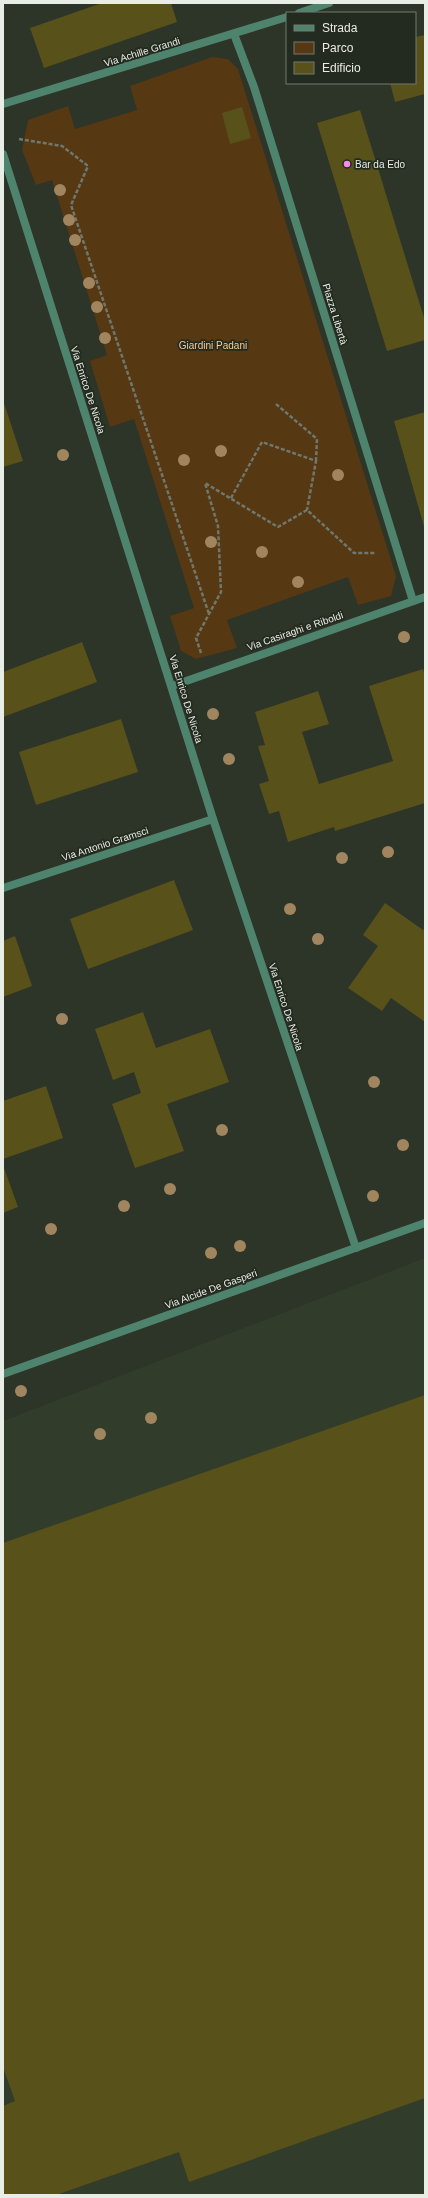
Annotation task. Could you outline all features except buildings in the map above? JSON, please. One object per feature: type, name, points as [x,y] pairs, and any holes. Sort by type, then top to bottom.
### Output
[{"type":"street","points":[[302,12],[329,3]]},
{"type":"street","name":"Via Achille Grandi","points":[[3,104],[286,17]]},
{"type":"street","name":"Piazza Libertà","points":[[234,34],[254,87],[413,601]]},
{"type":"street","name":"Via Enrico De Nicola","points":[[3,154],[213,819],[356,1248]]},
{"type":"street","name":"Via Casiraghi e Riboldi","points":[[172,686],[425,597]]},
{"type":"street","name":"Via Antonio Gramsci","points":[[3,888],[213,819]]},
{"type":"street","name":"Via Alcide De Gasperi","points":[[3,1374],[425,1223]]},
{"type":"path","points":[[18,139],[62,146],[88,166],[71,205],[209,614]]},
{"type":"path","points":[[207,673],[196,638],[221,592],[218,526],[206,483],[278,527],[307,510],[316,461],[317,439],[276,404]]},
{"type":"path","points":[[231,498],[262,442],[316,461]]},
{"type":"path","points":[[307,510],[354,553],[399,554]]},
{"type":"shaded area","points":[[425,1258],[425,2195],[3,2195],[3,1421]]},
{"type":"green space","name":"Giardini Padani","points":[[212,57],[228,59],[238,69],[396,576],[391,596],[358,605],[348,577],[227,620],[237,648],[196,659],[181,651],[170,616],[194,608],[134,419],[110,427],[90,361],[107,355],[52,180],[36,185],[22,150],[28,120],[68,106],[75,129],[137,110],[130,86]]},
{"type":"place","name":"Bar da Edo","points":[[347,164]]}]
